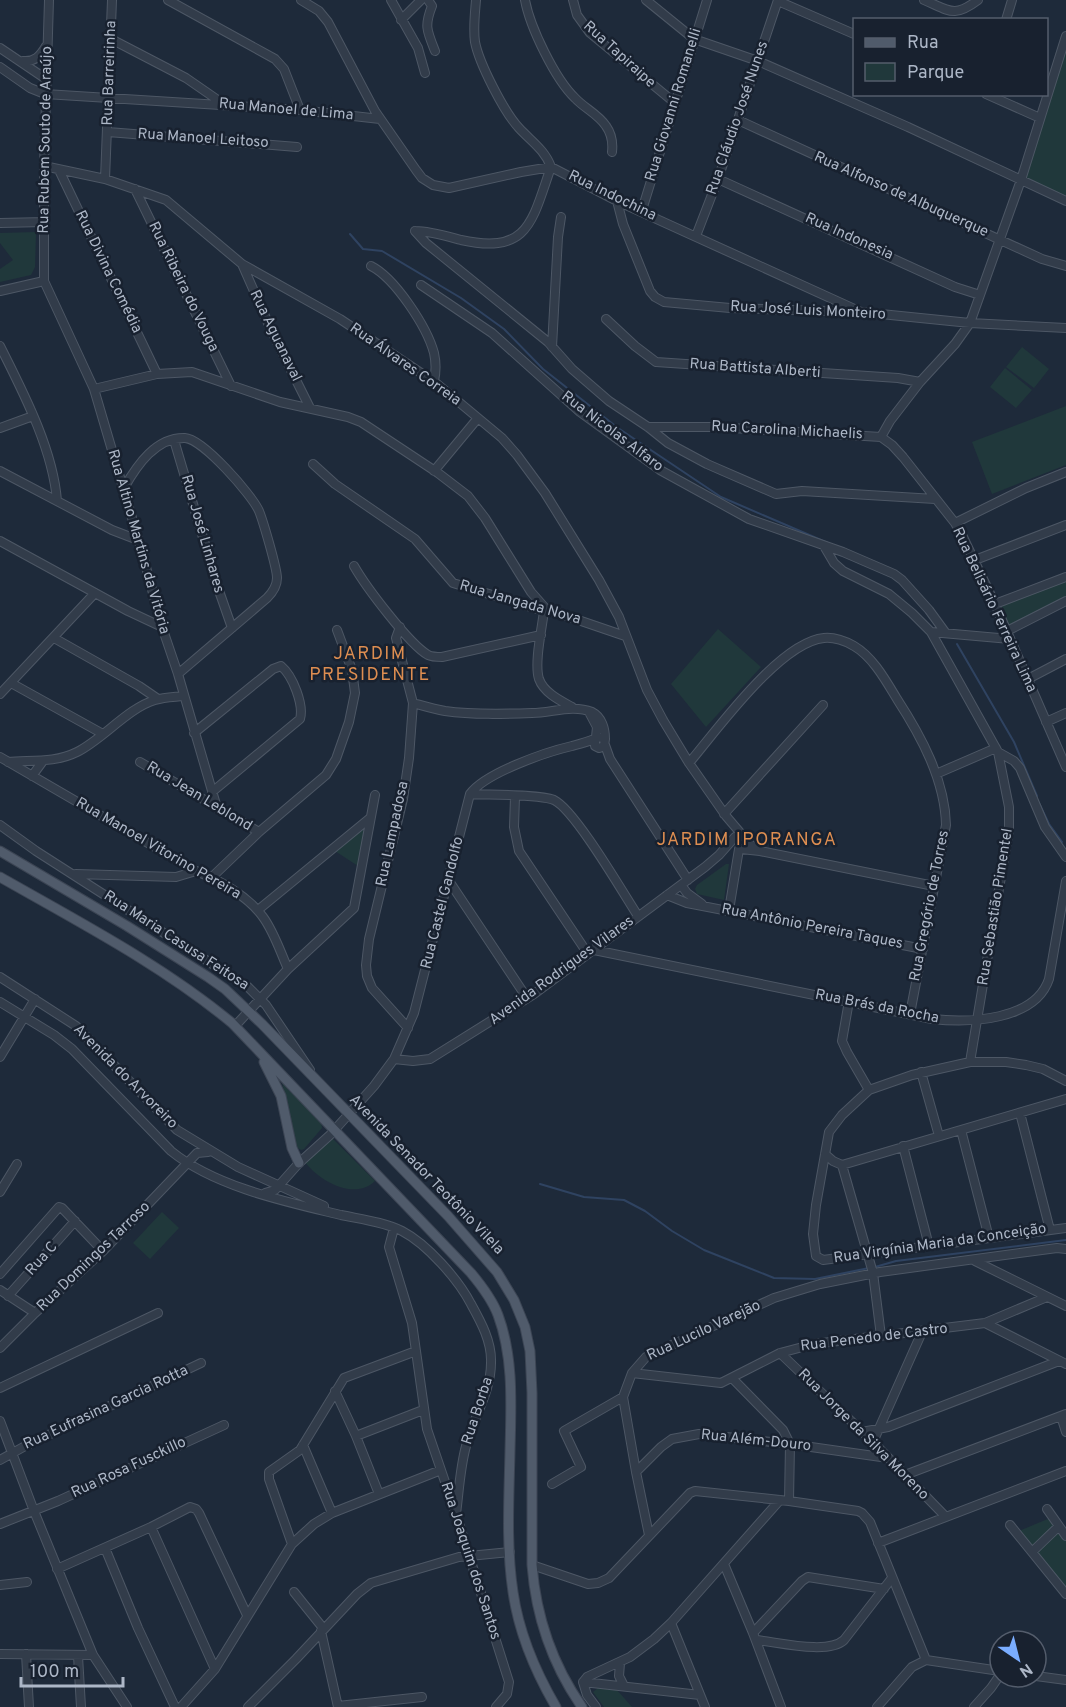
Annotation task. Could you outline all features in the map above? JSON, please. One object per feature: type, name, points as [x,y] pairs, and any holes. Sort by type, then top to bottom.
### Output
[{"type":"main road","name":"Avenida Senador Teotônio Vilela","points":[[0,851],[208,977],[249,1011],[488,1261],[514,1300],[525,1328],[531,1363],[534,1593],[545,1638],[560,1673],[582,1707]]},
{"type":"main road","points":[[0,877],[124,949],[201,998],[235,1026],[471,1273],[495,1307],[504,1333],[509,1360],[510,1552],[513,1592],[519,1625],[531,1661],[556,1707]]},
{"type":"main road","points":[[259,1052],[282,1096],[291,1142],[299,1163]]},
{"type":"street","name":"Rua Rubem Souto de Araújo","points":[[44,281],[45,94],[49,0]]},
{"type":"street","name":"Rua Barreirinha","points":[[105,179],[110,99],[112,0]]},
{"type":"street","points":[[168,0],[275,59],[284,69],[300,110]]},
{"type":"street","name":"Rua Manoel de Lima","points":[[301,0],[319,11],[328,22],[359,84],[381,119]]},
{"type":"street","points":[[391,0],[418,48],[425,73]]},
{"type":"street","points":[[401,20],[421,0]]},
{"type":"street","points":[[428,0],[432,6],[426,20],[429,37],[435,51]]},
{"type":"street","points":[[476,0],[474,38],[484,66],[511,118],[545,155],[551,167],[530,221],[524,232],[516,238],[494,244],[480,244],[415,231],[426,243],[552,347],[572,369],[609,401],[683,452],[776,494],[802,491],[935,499]]},
{"type":"street","points":[[525,0],[533,28],[561,81],[575,99],[606,126],[612,143],[612,152]]},
{"type":"street","name":"Rua Tapiraipe","points":[[573,0],[577,15],[590,33],[675,103]]},
{"type":"street","points":[[646,0],[694,39],[758,61],[908,127],[1066,201]]},
{"type":"street","name":"Rua Giovanni Romanelli","points":[[642,210],[706,0]]},
{"type":"street","points":[[778,0],[853,33]]},
{"type":"street","name":"Rua Cláudio José Nunes","points":[[696,236],[718,179],[778,0]]},
{"type":"street","points":[[924,0],[956,12],[966,9],[978,0]]},
{"type":"street","points":[[1007,18],[1012,0]]},
{"type":"street","name":"Rua Carolina Michaelis","points":[[1048,93],[1066,36]]},
{"type":"street","points":[[111,39],[186,78],[225,105]]},
{"type":"street","points":[[20,60],[33,60],[47,45]]},
{"type":"street","points":[[0,48],[46,79]]},
{"type":"street","points":[[0,67],[30,88],[45,94]]},
{"type":"street","name":"Rua Manoel de Lima","points":[[45,94],[300,110],[381,119]]},
{"type":"street","points":[[990,96],[1040,118]]},
{"type":"street","name":"Rua Carolina Michaelis","points":[[648,427],[682,426],[881,437],[890,421],[920,382],[959,339],[970,323],[1021,180],[1047,96]]},
{"type":"street","name":"Rua Indochina","points":[[381,119],[422,178],[439,188],[456,187],[551,167],[617,201],[642,210],[861,312]]},
{"type":"street","name":"Rua Alfonso de Albuquerque","points":[[738,120],[1042,259],[1066,266]]},
{"type":"street","name":"Rua Manoel Leitoso","points":[[108,132],[297,147]]},
{"type":"street","name":"Rua Álvares Correia","points":[[44,166],[105,179],[166,200],[242,264],[340,319],[434,381],[510,446],[544,493],[599,580],[619,617],[647,690],[689,763],[725,815],[739,843]]},
{"type":"street","name":"Rua Divina Comédia","points":[[58,170],[158,374]]},
{"type":"street","name":"Rua Indonesia","points":[[718,179],[955,286],[980,295]]},
{"type":"street","name":"Rua Ribeira do Vouga","points":[[135,189],[231,386]]},
{"type":"street","name":"Rua José Luis Monteiro","points":[[617,201],[623,224],[650,291],[658,299],[670,303],[730,308],[861,312],[970,323],[1066,328]]},
{"type":"street","points":[[552,347],[561,217]]},
{"type":"street","points":[[0,223],[45,222]]},
{"type":"street","name":"Rua Aguanaval","points":[[242,264],[272,332],[310,408]]},
{"type":"street","points":[[371,266],[392,282],[418,321],[434,354],[434,381]]},
{"type":"street","points":[[0,291],[44,281]]},
{"type":"street","name":"Rua Altino Martins da Vitória","points":[[44,281],[94,389],[217,808]]},
{"type":"street","name":"Rua Nicolas Alfaro","points":[[421,285],[492,333],[580,412],[660,470],[749,519],[888,572],[902,580],[945,632]]},
{"type":"street","name":"Rua Battista Alberti","points":[[606,319],[656,362],[898,378],[920,382]]},
{"type":"street","points":[[0,346],[4,361],[33,416],[51,470],[57,501]]},
{"type":"street","points":[[94,389],[158,374],[192,372],[280,402],[361,422],[468,496],[545,610],[541,635],[539,679],[546,689],[572,707],[588,711],[597,727],[599,743],[582,744],[553,752],[506,770],[482,782],[470,794]]},
{"type":"street","points":[[0,428],[33,416]]},
{"type":"street","points":[[434,471],[478,418]]},
{"type":"street","name":"Rua Belisário Ferreira Lima","points":[[881,437],[903,457],[955,523],[975,560],[1066,767]]},
{"type":"street","points":[[124,488],[132,474],[155,448],[174,440],[189,439],[204,446],[231,475],[259,512],[276,570],[276,583],[267,598],[178,674]]},
{"type":"street","name":"Rua José Linhares","points":[[174,440],[232,628]]},
{"type":"street","name":"Rua Jangada Nova","points":[[313,464],[335,483],[415,539],[453,583],[625,636]]},
{"type":"street","points":[[0,471],[112,530],[138,540]]},
{"type":"street","points":[[955,523],[1026,488],[1066,472]]},
{"type":"street","points":[[975,560],[1066,525]]},
{"type":"street","points":[[0,541],[162,627]]},
{"type":"street","points":[[824,546],[843,571],[889,594],[912,612],[931,632],[997,750],[1020,768],[1043,824],[1066,857]]},
{"type":"street","points":[[354,566],[388,613],[427,654],[437,657],[541,635]]},
{"type":"street","points":[[995,604],[1066,577]]},
{"type":"street","points":[[0,694],[95,593]]},
{"type":"street","points":[[931,632],[1008,635],[1066,601]]},
{"type":"street","name":"Rua Lampadosa","points":[[400,627],[396,638],[413,703],[403,799],[369,939],[366,965],[367,976],[372,988],[408,1028]]},
{"type":"street","points":[[212,877],[259,832],[326,775],[336,759],[354,707],[356,693],[352,670],[337,630]]},
{"type":"street","points":[[54,638],[133,682],[158,699]]},
{"type":"street","name":"Rua Gregório de Torres","points":[[689,763],[741,702],[784,658],[807,643],[832,638],[856,647],[873,665],[904,710],[936,774],[944,800],[946,825],[910,1014]]},
{"type":"street","points":[[1026,680],[1066,659]]},
{"type":"street","points":[[194,733],[273,669],[281,666],[292,679],[302,712],[300,719],[212,792]]},
{"type":"street","points":[[11,683],[103,734]]},
{"type":"street","points":[[8,762],[55,760],[77,752],[147,704],[158,699],[183,696]]},
{"type":"street","points":[[413,703],[445,711],[463,712],[535,713],[572,707]]},
{"type":"street","points":[[725,815],[823,705]]},
{"type":"street","points":[[1046,722],[1066,713]]},
{"type":"street","name":"Rua Antônio Pereira Taques","points":[[599,743],[685,882],[687,893],[702,904]]},
{"type":"street","points":[[936,774],[997,750]]},
{"type":"street","name":"Rua Sebastião Pimentel","points":[[970,1062],[1009,829],[1008,799],[997,750]]},
{"type":"street","name":"Rua Manoel Vitorino Pereira","points":[[0,757],[196,871],[212,877],[258,910],[277,943],[288,969]]},
{"type":"street","points":[[32,776],[43,761]]},
{"type":"street","name":"Rua Jean Leblond","points":[[140,762],[259,832]]},
{"type":"street","points":[[470,794],[542,798],[560,804],[585,836],[638,916]]},
{"type":"street","name":"Rua Castel Gandolfo","points":[[262,1193],[271,1192],[335,1129],[374,1086],[394,1059],[414,1013],[470,794]]},
{"type":"street","points":[[235,1026],[288,969],[347,916],[356,905],[375,795]]},
{"type":"street","points":[[515,797],[514,827],[519,851],[591,952]]},
{"type":"street","points":[[258,910],[370,818]]},
{"type":"street","name":"Rua Maria Casusa Feitosa","points":[[0,825],[261,998],[296,1046],[321,1087]]},
{"type":"street","points":[[729,910],[739,843],[759,851],[934,886]]},
{"type":"street","name":"Avenida Rodrigues Vilares","points":[[394,1059],[413,1061],[430,1059],[527,998],[719,855],[739,843]]},
{"type":"street","points":[[74,874],[167,878],[196,871]]},
{"type":"street","points":[[449,881],[527,998]]},
{"type":"street","name":"Rua Brás da Rocha","points":[[591,952],[942,1020],[976,1019],[1015,1012],[1037,1000],[1045,990],[1049,979],[1066,881]]},
{"type":"street","name":"Rua Antônio Pereira Taques","points":[[667,895],[687,903],[702,904],[922,949]]},
{"type":"street","name":"Avenida do Arvoreiro","points":[[0,977],[87,1036],[172,1125],[238,1167],[351,1217]]},
{"type":"street","points":[[0,1057],[35,999]]},
{"type":"street","points":[[849,1001],[842,1041],[869,1090]]},
{"type":"street","name":"Avenida do Arvoreiro","points":[[0,1002],[72,1049],[171,1151],[187,1164],[215,1177],[286,1201],[404,1232]]},
{"type":"street","points":[[1066,1081],[1043,1069],[1006,1062],[970,1062],[894,1080],[869,1090],[833,1126],[827,1139],[825,1154],[832,1161],[842,1165],[1066,1099]]},
{"type":"street","points":[[921,1072],[939,1136]]},
{"type":"street","points":[[1020,1113],[1050,1230]]},
{"type":"street","points":[[961,1130],[989,1238]]},
{"type":"street","points":[[903,1146],[929,1246]]},
{"type":"street","name":"Rua Domingos Tarroso","points":[[0,1348],[104,1251],[199,1151],[212,1152]]},
{"type":"street","name":"Rua Virgínia Maria da Conceição","points":[[825,1154],[813,1234],[816,1256],[823,1260],[868,1256],[1066,1228]]},
{"type":"street","points":[[0,1192],[17,1164]]},
{"type":"street","points":[[842,1165],[872,1272],[881,1336]]},
{"type":"street","points":[[0,1274],[58,1208],[62,1208],[104,1251]]},
{"type":"street","name":"Rua C","points":[[3,1295],[75,1221]]},
{"type":"street","name":"Rua Joaquim dos Santos","points":[[394,1228],[389,1247],[407,1304],[416,1351],[423,1410],[509,1682],[507,1694],[495,1707]]},
{"type":"street","name":"Rua Borba","points":[[404,1232],[429,1253],[461,1287],[488,1338],[491,1372],[466,1445],[456,1514]]},
{"type":"street","name":"Rua Virgínia Maria da Conceição","points":[[872,1272],[1062,1248]]},
{"type":"street","points":[[974,1260],[1066,1306]]},
{"type":"street","name":"Rua Lucilo Varejão","points":[[623,1397],[632,1373],[639,1363],[655,1351],[774,1298],[872,1272]]},
{"type":"street","points":[[3,1295],[35,1313]]},
{"type":"street","name":"Rua Penedo de Castro","points":[[632,1373],[718,1383],[780,1353],[802,1346],[985,1323],[1047,1297]]},
{"type":"street","points":[[0,1388],[158,1313]]},
{"type":"street","points":[[985,1323],[1062,1363]]},
{"type":"street","points":[[873,1442],[922,1332]]},
{"type":"street","points":[[292,1544],[268,1474],[303,1445],[335,1391],[348,1376],[416,1351]]},
{"type":"street","name":"Rua Jorge da Silva Moreno","points":[[780,1353],[873,1442],[946,1517]]},
{"type":"street","name":"Rua Eufrasina Garcia Rotta","points":[[0,1460],[201,1363]]},
{"type":"street","points":[[862,1432],[880,1429],[1062,1363]]},
{"type":"street","points":[[732,1378],[783,1430],[790,1444],[789,1501]]},
{"type":"street","points":[[335,1391],[379,1494]]},
{"type":"street","points":[[552,1484],[581,1467],[564,1431],[623,1397],[649,1535]]},
{"type":"street","points":[[356,1436],[423,1410]]},
{"type":"street","points":[[905,1475],[1064,1415],[1066,1432]]},
{"type":"street","points":[[0,1422],[93,1655],[127,1707]]},
{"type":"street","name":"Rua Rosa Fusckillo","points":[[0,1524],[34,1511],[224,1425]]},
{"type":"street","name":"Rua Além-Douro","points":[[636,1472],[667,1442],[687,1435],[713,1435],[888,1458]]},
{"type":"street","points":[[303,1445],[332,1513]]},
{"type":"street","points":[[181,1707],[215,1669],[292,1544],[314,1524],[332,1513],[441,1470]]},
{"type":"street","points":[[878,1543],[1066,1471]]},
{"type":"street","points":[[532,1565],[588,1584],[598,1583],[609,1578],[690,1493],[695,1491],[789,1501],[862,1513],[870,1522],[926,1660]]},
{"type":"street","points":[[583,1682],[587,1677],[620,1662],[645,1646],[671,1623],[780,1500]]},
{"type":"street","points":[[57,1569],[190,1507],[196,1509],[247,1615]]},
{"type":"street","points":[[1047,1509],[1066,1536]]},
{"type":"street","points":[[1010,1525],[1066,1594]]},
{"type":"street","points":[[151,1527],[215,1669]]},
{"type":"street","points":[[1032,1552],[1059,1527]]},
{"type":"street","points":[[105,1548],[138,1628],[175,1707]]},
{"type":"street","points":[[248,1707],[322,1629],[371,1583],[468,1556],[510,1552]]},
{"type":"street","points":[[723,1564],[755,1637],[781,1707]]},
{"type":"street","points":[[755,1637],[802,1581],[808,1577],[884,1589]]},
{"type":"street","points":[[755,1637],[821,1647],[837,1645],[844,1640],[892,1578]]},
{"type":"street","points":[[0,1585],[27,1582]]},
{"type":"street","points":[[294,1592],[322,1629],[338,1706],[422,1697]]},
{"type":"street","points":[[671,1623],[705,1707]]},
{"type":"street","points":[[0,1654],[93,1655]]},
{"type":"street","points":[[26,1654],[29,1707]]},
{"type":"street","points":[[78,1656],[81,1707]]},
{"type":"street","points":[[877,1707],[912,1667],[926,1660],[988,1670]]},
{"type":"street","points":[[620,1662],[619,1676],[624,1686]]},
{"type":"street","points":[[1048,1678],[1066,1680]]},
{"type":"street","points":[[583,1682],[700,1695]]},
{"type":"street","points":[[583,1682],[587,1695],[596,1707]]},
{"type":"street","points":[[974,1707],[990,1689]]},
{"type":"green space","points":[[1066,42],[1066,201],[1021,180]]},
{"type":"green space","points":[[36,232],[35,267],[31,275],[0,282],[0,269],[13,260],[0,243],[0,233]]},
{"type":"green space","points":[[1022,347],[1049,369],[1034,388],[1006,367]]},
{"type":"green space","points":[[1005,368],[1032,390],[1016,408],[990,387]]},
{"type":"green space","points":[[1066,406],[1066,465],[992,494],[972,442]]},
{"type":"green space","points":[[1066,581],[1066,597],[1009,625],[1000,605]]},
{"type":"green space","points":[[718,629],[761,667],[706,727],[671,684]]},
{"type":"green space","points":[[362,829],[364,831],[358,866],[335,851]]},
{"type":"green space","points":[[729,864],[724,900],[697,894],[695,889],[697,885]]},
{"type":"green space","points":[[282,1082],[321,1118],[322,1128],[301,1150],[295,1146]]},
{"type":"green space","points":[[331,1137],[375,1181],[367,1187],[348,1189],[328,1182],[311,1169],[305,1162]]},
{"type":"green space","points":[[162,1212],[179,1228],[150,1259],[133,1243]]},
{"type":"green space","points":[[1050,1518],[1066,1540],[1066,1588],[1019,1531]]},
{"type":"green space","points":[[598,1688],[617,1690],[632,1707],[604,1707],[593,1692]]},
{"type":"waterway","points":[[350,234],[363,249],[382,251],[461,298],[504,329],[543,369],[618,428],[721,497],[835,546]]},
{"type":"waterway","points":[[957,644],[1014,742],[1037,796]]},
{"type":"waterway","points":[[1039,803],[1049,824],[1062,842]]},
{"type":"waterway","points":[[540,1184],[584,1197],[624,1200],[645,1211],[704,1250],[774,1278],[815,1279],[869,1268]]},
{"type":"waterway","points":[[875,1267],[896,1261],[1066,1240]]},
{"type":"district","name":"JARDIM PRESIDENTE","points":[[370,664]]},
{"type":"district","name":"JARDIM IPORANGA","points":[[747,840]]}]
